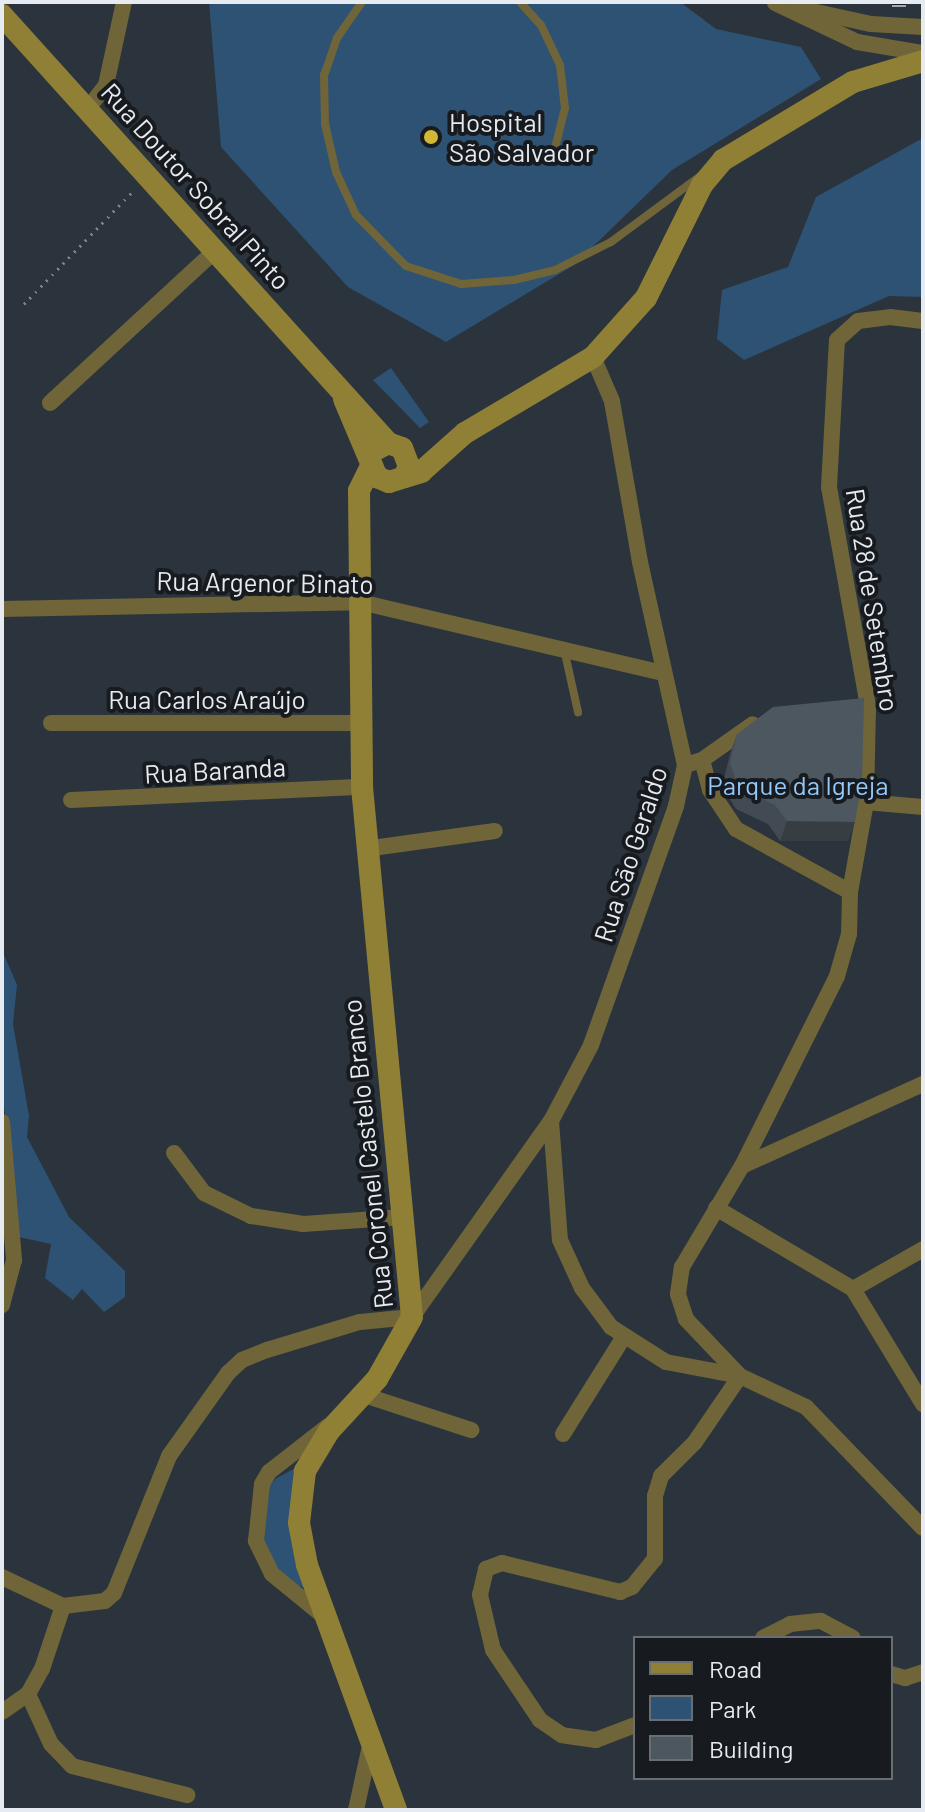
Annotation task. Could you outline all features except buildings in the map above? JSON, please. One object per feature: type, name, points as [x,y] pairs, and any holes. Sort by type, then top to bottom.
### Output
[{"type":"main road","name":"Rua Doutor Sobral Pinto","points":[[2,15],[217,249],[344,399],[377,455]]},
{"type":"main road","points":[[377,455],[379,479],[445,452],[465,433],[593,357],[646,298],[702,185],[723,160],[853,82],[923,61]]},
{"type":"main road","points":[[377,455],[404,470]]},
{"type":"main road","name":"Rua Coronel Castelo Branco","points":[[377,455],[359,491],[362,520],[362,787],[365,849],[412,1317],[364,1395],[343,1416],[305,1471],[299,1495],[307,1565],[373,1735],[396,1810]]},
{"type":"main road","points":[[362,520],[404,470]]},
{"type":"street","points":[[89,107],[106,85],[124,2]]},
{"type":"street","points":[[774,2],[871,24],[923,27]]},
{"type":"street","points":[[774,2],[857,42],[923,53]]},
{"type":"street","points":[[50,403],[217,249]]},
{"type":"street","name":"Rua 28 de Setembro","points":[[740,1376],[686,1319],[678,1294],[682,1267],[742,1166],[837,976],[849,934],[850,892],[866,802],[868,706],[829,487],[837,340],[858,321],[890,317],[923,321]]},
{"type":"street","name":"Rua São Geraldo","points":[[412,1317],[551,1121],[591,1045],[676,806],[685,765],[663,673],[612,401],[593,357]]},
{"type":"street","name":"Rua Argenor Binato","points":[[2,609],[360,602],[663,673]]},
{"type":"street","points":[[685,765],[702,760],[758,720]]},
{"type":"street","name":"Rua Carlos Araújo","points":[[51,723],[363,723]]},
{"type":"street","points":[[702,760],[726,821],[753,841],[850,892]]},
{"type":"street","name":"Rua Baranda","points":[[71,800],[362,787]]},
{"type":"street","points":[[866,802],[923,807]]},
{"type":"street","points":[[365,849],[495,831]]},
{"type":"street","points":[[742,1166],[923,1084]]},
{"type":"street","points":[[551,1121],[560,1240],[582,1288],[623,1338],[666,1362],[740,1376],[806,1407],[923,1528]]},
{"type":"street","points":[[2,1122],[14,1260],[2,1305]]},
{"type":"street","points":[[174,1153],[204,1193],[218,1204],[251,1216],[303,1224],[404,1217]]},
{"type":"street","points":[[716,1208],[853,1289],[923,1404]]},
{"type":"street","points":[[853,1289],[923,1249]]},
{"type":"street","points":[[2,1577],[63,1606],[93,1606],[114,1593],[169,1456],[242,1360],[360,1322],[412,1317]]},
{"type":"street","points":[[563,1434],[623,1338]]},
{"type":"street","points":[[633,1726],[596,1740],[562,1735],[540,1720],[493,1650],[481,1606],[486,1569],[502,1563],[620,1592],[632,1587],[655,1559],[655,1496],[661,1476],[695,1442],[740,1376]]},
{"type":"street","points":[[364,1395],[471,1430]]},
{"type":"street","points":[[327,1619],[272,1574],[256,1541],[262,1484],[269,1472],[343,1416]]},
{"type":"street","points":[[2,1712],[28,1694],[42,1669],[63,1606]]},
{"type":"street","points":[[767,1636],[790,1624],[821,1621],[849,1636]]},
{"type":"street","points":[[893,1675],[905,1678],[923,1672]]},
{"type":"street","points":[[28,1694],[51,1744],[72,1766],[187,1795]]},
{"type":"street","points":[[356,1810],[373,1735]]},
{"type":"lane","points":[[362,2],[337,38],[324,75],[325,124],[336,172],[356,215],[406,266],[461,284],[514,280],[555,270],[611,242],[723,160]]},
{"type":"lane","points":[[520,2],[541,25],[560,65],[565,108],[555,148]]},
{"type":"lane","points":[[564,648],[578,712]]},
{"type":"path","points":[[24,304],[148,175]]},
{"type":"green space","points":[[209,2],[680,2],[716,29],[801,47],[821,79],[672,170],[574,265],[446,342],[348,287],[221,147]]},
{"type":"green space","points":[[923,138],[923,297],[889,296],[744,360],[717,339],[722,290],[788,267],[816,197]]},
{"type":"green space","points":[[391,368],[429,422],[420,428],[373,380]]},
{"type":"green space","points":[[2,950],[17,985],[13,1024],[29,1116],[27,1137],[69,1217],[125,1271],[125,1297],[104,1312],[82,1289],[73,1300],[45,1278],[51,1244],[19,1237],[2,1089]]},
{"type":"green space","points":[[303,1464],[310,1591],[279,1575],[261,1538],[266,1491],[275,1479]]},
{"type":"railway","points":[[892,2],[906,2]]},
{"type":"place","name":"Hospital São Salvador","points":[[431,137]]},
{"type":"park label","name":"Parque da Igreja","points":[[798,785]]}]
